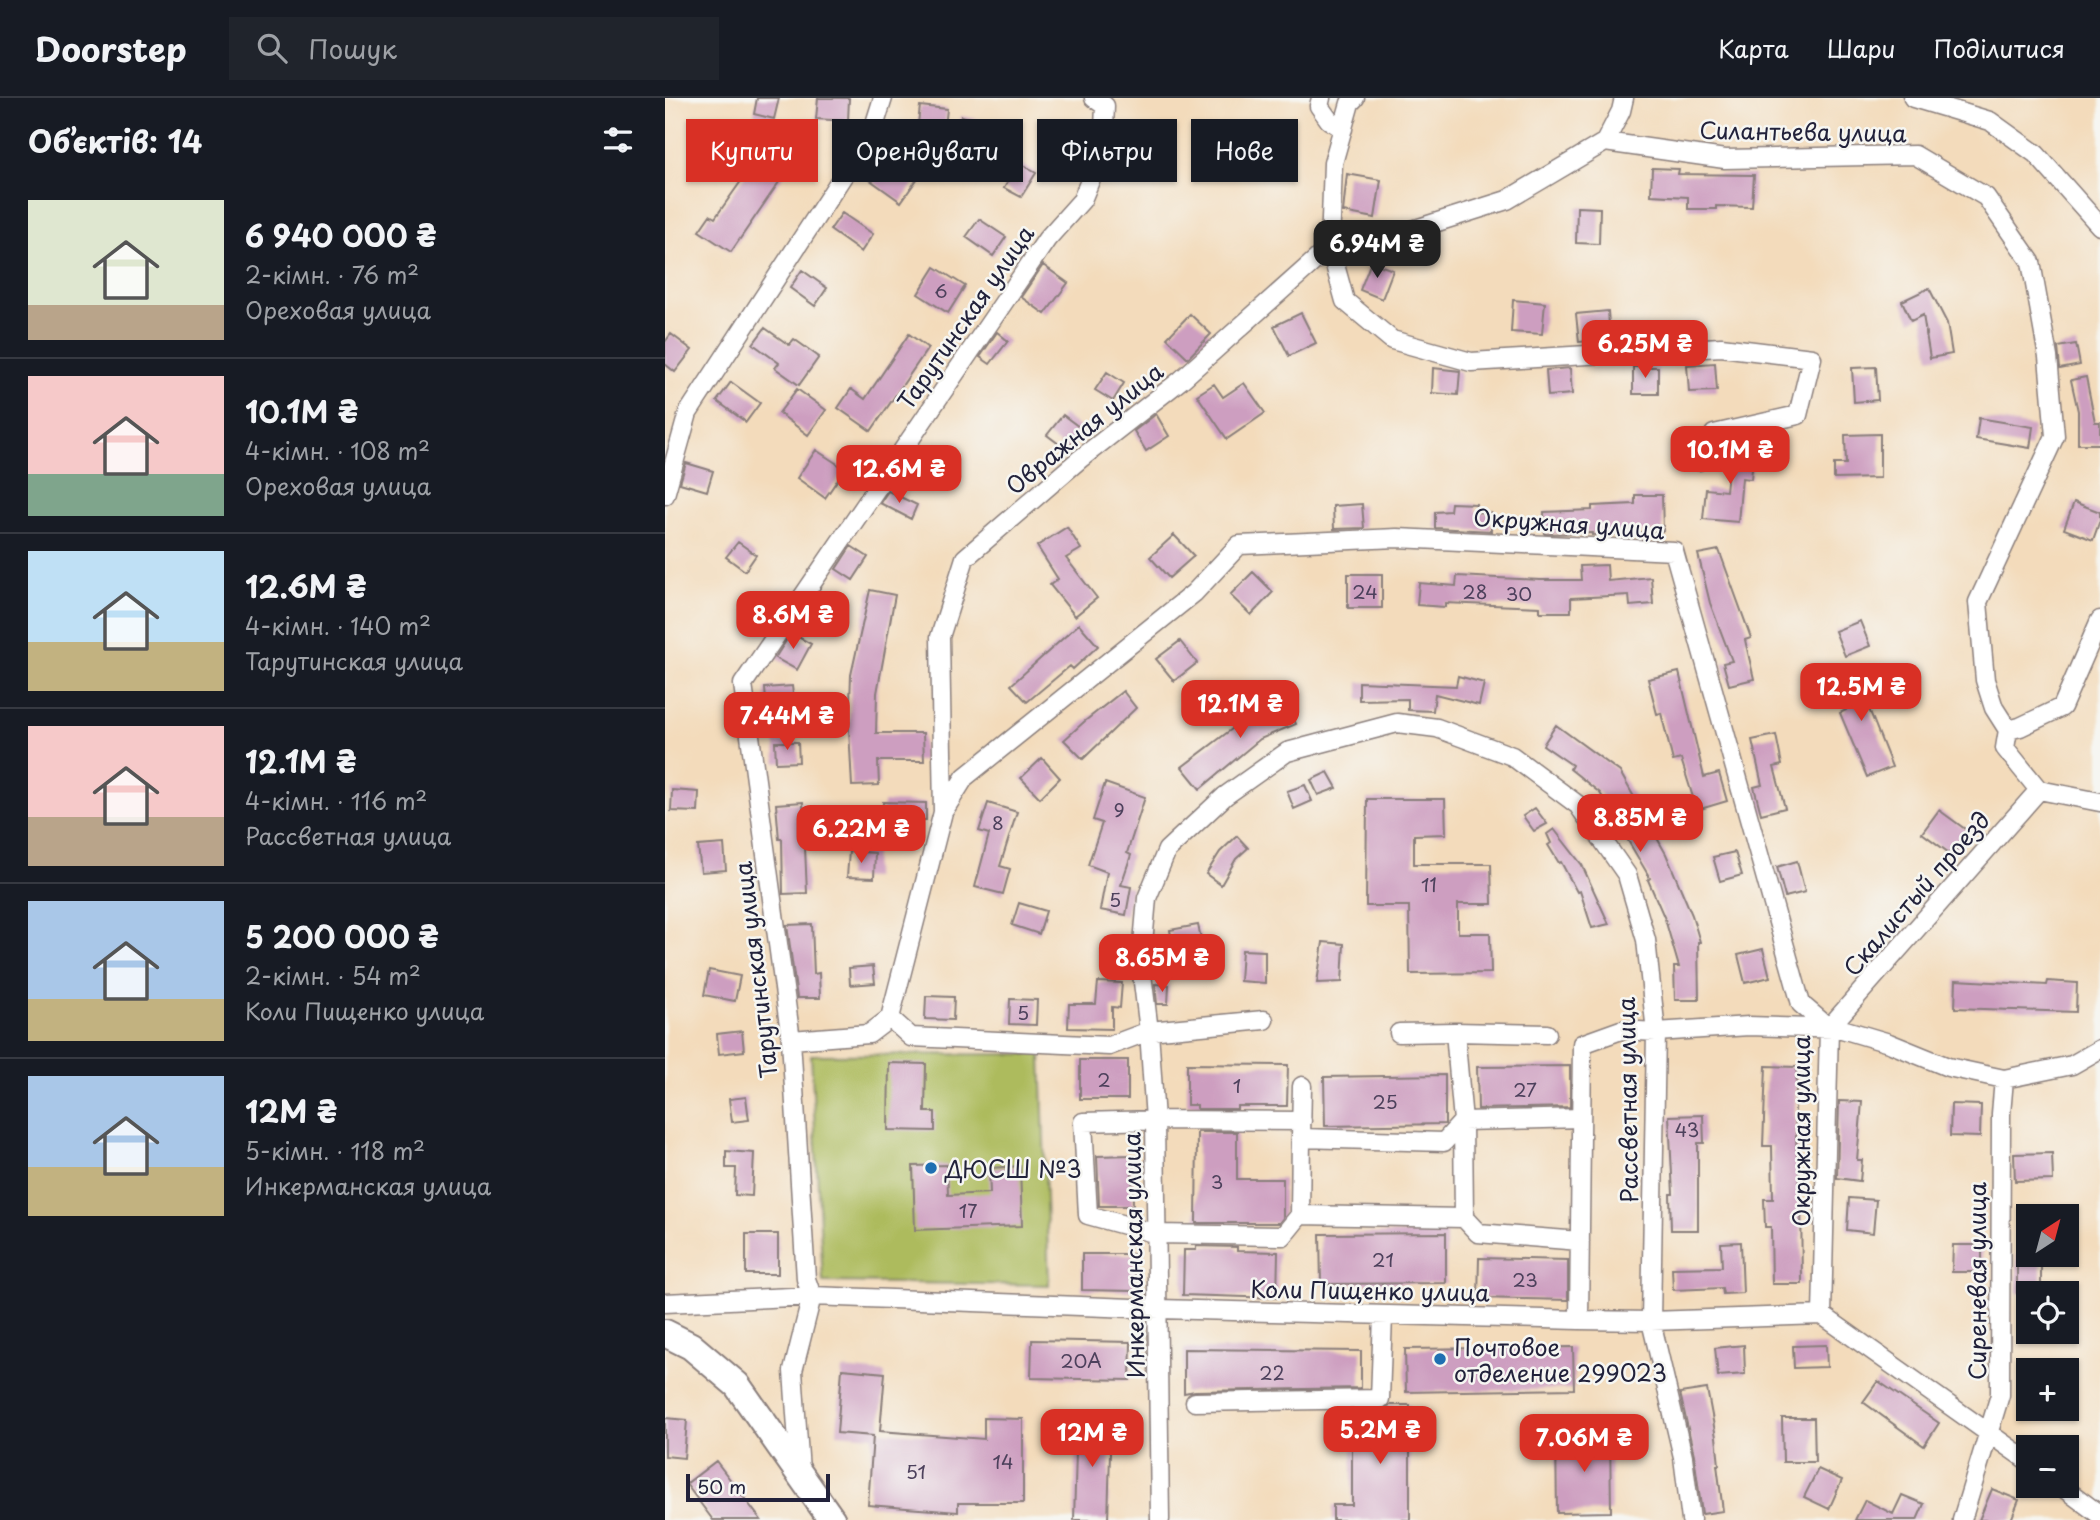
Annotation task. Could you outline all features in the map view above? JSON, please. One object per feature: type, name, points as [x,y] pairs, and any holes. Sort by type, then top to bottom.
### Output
[{"type":"main road","points":[[665,1333],[691,1346],[737,1385],[832,1520]]},
{"type":"street","points":[[665,495],[688,413],[873,130],[883,98]]},
{"type":"street","points":[[1321,98],[1319,106],[1329,120],[1343,129]]},
{"type":"street","points":[[1355,98],[1350,103],[1333,163],[1330,247],[1345,301],[1392,341],[1471,362],[1721,346],[1812,358],[1798,415],[1714,434],[1699,461]]},
{"type":"street","points":[[1330,247],[1406,232],[1507,200],[1605,142],[1621,111],[1624,98]]},
{"type":"street","points":[[1913,98],[1990,121],[2036,154],[2100,226]]},
{"type":"street","name":"Тарутинская улица","points":[[801,1476],[793,1371],[812,1296],[806,1279],[791,1040],[743,684],[1047,239],[1082,200],[1103,149],[1100,102]]},
{"type":"street","name":"Силантьева улица","points":[[1605,142],[1725,159],[1915,155],[1986,197],[2031,262],[2048,357],[2055,436],[1977,602],[1985,680],[1994,708],[2008,730],[2005,748],[2039,790]]},
{"type":"street","name":"Овражная улица","points":[[943,812],[940,637],[965,558],[1080,459],[1181,380],[1330,247]]},
{"type":"street","name":"Окружная улица","points":[[943,812],[965,777],[1194,593],[1239,545],[1397,538],[1674,551],[1801,1004],[1829,1028],[1822,1315]]},
{"type":"street","points":[[2008,730],[2061,707],[2100,620]]},
{"type":"street","name":"Рассветная улица","points":[[1149,1031],[1141,966],[1147,898],[1167,850],[1226,796],[1287,752],[1397,723],[1437,729],[1512,756],[1578,805],[1627,875],[1646,940],[1656,1032],[1651,1321],[1683,1457],[1691,1520]]},
{"type":"street","points":[[2039,790],[2100,802]]},
{"type":"street","name":"Скалистый проезд","points":[[1829,1028],[2039,790]]},
{"type":"street","points":[[791,1040],[869,1034],[890,1018],[943,812]]},
{"type":"street","points":[[890,1018],[911,1037],[1109,1046],[1149,1031],[1264,1020]]},
{"type":"street","points":[[1579,1320],[1582,1044],[1621,1030],[1656,1032],[1749,1026],[1842,1029],[1889,1043],[1948,1067],[2004,1079],[2072,1065],[2100,1049]]},
{"type":"street","name":"Инкерманская улица","points":[[1149,1031],[1155,1120],[1160,1520]]},
{"type":"street","points":[[1455,1032],[1463,1121],[1464,1218],[1478,1233],[1580,1241]]},
{"type":"street","points":[[1399,1033],[1547,1034]]},
{"type":"street","name":"Сиреневая улица","points":[[1962,1520],[2000,1395],[2001,1114],[2004,1079]]},
{"type":"street","points":[[1302,1086],[1302,1130],[1300,1215],[1283,1236],[1157,1234],[1087,1215],[1083,1122],[1155,1120],[1302,1130],[1444,1142],[1463,1121],[1581,1118]]},
{"type":"street","points":[[1300,1215],[1464,1218]]},
{"type":"street","name":"Коли Пищенко улица","points":[[665,1303],[812,1296],[1159,1310],[1579,1320],[1651,1321],[1822,1315]]},
{"type":"street","points":[[1195,1402],[1380,1399],[1383,1315]]},
{"type":"street","points":[[1822,1315],[2016,1452]]},
{"type":"street","points":[[2077,1498],[2100,1515]]},
{"type":"green space","name":"ДЮСШ №3","points":[[1041,1054],[1049,1285],[823,1282],[811,1055]]},
{"type":"building","points":[[757,98],[779,98],[774,119],[754,114]]},
{"type":"building","points":[[818,98],[849,98],[848,119],[816,119]]},
{"type":"building","points":[[920,106],[947,109],[946,119],[919,119]]},
{"type":"building","points":[[1023,165],[1036,173],[1021,197],[1004,188],[1008,182],[1023,182]]},
{"type":"building","points":[[1652,168],[1679,169],[1678,174],[1754,175],[1752,207],[1716,206],[1716,209],[1688,209],[1688,197],[1651,195]]},
{"type":"building","points":[[1347,174],[1381,180],[1375,218],[1343,212]]},
{"type":"building","points":[[740,182],[779,182],[731,252],[699,231],[710,215],[715,218]]},
{"type":"building","points":[[873,182],[915,182],[901,202]]},
{"type":"building","points":[[1577,207],[1600,208],[1599,244],[1576,243]]},
{"type":"building","points":[[842,213],[873,234],[861,252],[830,230]]},
{"type":"building","points":[[979,219],[1006,237],[993,256],[966,237]]},
{"type":"building","points":[[1371,262],[1393,270],[1382,299],[1360,290]]},
{"type":"building","points":[[1043,265],[1068,283],[1045,314],[1021,297]]},
{"type":"building","points":[[935,267],[965,286],[948,313],[918,294]]},
{"type":"building","points":[[802,270],[827,288],[815,306],[790,288]]},
{"type":"building","points":[[1929,288],[1947,323],[1952,354],[1930,358],[1923,315],[1911,321],[1902,301]]},
{"type":"building","points":[[1513,300],[1545,303],[1542,334],[1511,332]]},
{"type":"building","points":[[1608,311],[1610,339],[1579,342],[1576,314]]},
{"type":"building","points":[[1301,313],[1316,343],[1289,356],[1274,326]]},
{"type":"building","points":[[1190,314],[1211,334],[1188,358],[1167,338]]},
{"type":"building","points":[[765,328],[789,345],[794,339],[819,357],[799,385],[775,368],[779,363],[753,344]]},
{"type":"building","points":[[997,332],[1008,341],[990,364],[980,357]]},
{"type":"building","points":[[671,334],[692,350],[675,372],[665,364],[665,342]]},
{"type":"building","points":[[909,334],[928,348],[871,431],[838,408],[851,389],[865,399]]},
{"type":"building","points":[[2076,344],[2080,365],[2060,369],[2058,347]]},
{"type":"building","points":[[1715,363],[1717,391],[1689,392],[1687,365]]},
{"type":"building","points":[[1633,367],[1658,367],[1658,394],[1633,394]]},
{"type":"building","points":[[1876,367],[1878,400],[1854,402],[1852,368]]},
{"type":"building","points":[[1433,368],[1460,371],[1458,395],[1432,393]]},
{"type":"building","points":[[1570,368],[1572,394],[1548,396],[1546,370]]},
{"type":"building","points":[[1107,372],[1124,383],[1113,401],[1095,390]]},
{"type":"building","points":[[2086,377],[2095,422],[2100,422],[2100,444],[2078,444],[2078,411],[2071,380]]},
{"type":"building","points":[[731,382],[760,403],[746,422],[717,401]]},
{"type":"building","points":[[1244,383],[1265,413],[1227,439],[1197,395],[1214,384],[1223,397]]},
{"type":"building","points":[[797,389],[826,410],[808,435],[779,413]]},
{"type":"building","points":[[1156,414],[1169,436],[1146,451],[1134,431]]},
{"type":"building","points":[[1063,415],[1083,430],[1067,450],[1047,435]]},
{"type":"building","points":[[1979,418],[2033,427],[2030,448],[1976,439]]},
{"type":"building","points":[[1880,434],[1880,478],[1834,479],[1834,464],[1846,464],[1845,435]]},
{"type":"building","points":[[1731,443],[1754,446],[1751,479],[1742,478],[1738,522],[1703,519],[1706,489],[1726,491]]},
{"type":"building","points":[[919,447],[928,453],[917,468],[908,462]]},
{"type":"building","points":[[816,450],[845,469],[825,498],[797,478]]},
{"type":"building","points":[[686,463],[713,471],[707,491],[680,483]]},
{"type":"building","points":[[888,491],[917,505],[911,519],[880,503]]},
{"type":"building","points":[[1635,495],[1662,495],[1663,531],[1592,535],[1545,534],[1544,512],[1592,510],[1592,506],[1635,504]]},
{"type":"building","points":[[2074,502],[2100,512],[2093,540],[2064,529]]},
{"type":"building","points":[[1451,503],[1476,504],[1476,512],[1491,513],[1491,531],[1435,528],[1435,512],[1450,511]]},
{"type":"building","points":[[1362,504],[1364,528],[1334,529],[1333,506]]},
{"type":"building","points":[[1067,527],[1081,549],[1066,558],[1097,598],[1075,616],[1050,585],[1058,579],[1037,546]]},
{"type":"building","points":[[1174,535],[1194,556],[1169,578],[1150,557]]},
{"type":"building","points":[[738,542],[756,555],[745,571],[726,557]]},
{"type":"building","points":[[851,546],[868,557],[853,580],[836,569]]},
{"type":"building","points":[[1719,550],[1751,638],[1745,640],[1754,679],[1729,685],[1723,663],[1732,661],[1710,603],[1698,554]]},
{"type":"building","points":[[1607,565],[1608,581],[1651,577],[1653,604],[1630,606],[1629,595],[1571,598],[1571,612],[1540,612],[1540,607],[1445,603],[1445,607],[1417,605],[1419,583],[1456,586],[1457,576],[1581,580],[1580,566]]},
{"type":"building","points":[[1253,572],[1273,592],[1251,615],[1230,595]]},
{"type":"building","points":[[1348,574],[1382,574],[1382,608],[1348,608]]},
{"type":"building","points":[[870,590],[895,595],[877,693],[876,733],[923,733],[924,761],[878,761],[879,785],[852,786],[849,729],[851,675]]},
{"type":"building","points":[[1860,621],[1870,646],[1845,656],[1835,631]]},
{"type":"building","points":[[1079,624],[1098,646],[1073,669],[1070,666],[1027,702],[1011,685]]},
{"type":"building","points":[[791,633],[811,644],[797,670],[775,658]]},
{"type":"building","points":[[1180,641],[1197,663],[1174,681],[1156,659]]},
{"type":"building","points":[[1852,666],[1892,767],[1867,777],[1840,713],[1846,710],[1830,676]]},
{"type":"building","points":[[1679,672],[1704,777],[1719,773],[1727,801],[1697,810],[1681,759],[1673,761],[1661,713],[1657,714],[1648,679]]},
{"type":"building","points":[[1458,676],[1484,683],[1479,705],[1435,694],[1433,711],[1408,710],[1408,699],[1359,700],[1359,682],[1456,686]]},
{"type":"building","points":[[792,686],[795,712],[767,714],[765,688]]},
{"type":"building","points":[[1123,691],[1136,708],[1083,759],[1064,740]]},
{"type":"building","points":[[1284,694],[1296,724],[1260,739],[1200,789],[1182,767],[1257,710],[1255,705]]},
{"type":"building","points":[[1556,725],[1620,772],[1666,854],[1692,915],[1700,942],[1699,1000],[1675,1000],[1674,967],[1679,967],[1665,919],[1648,880],[1650,878],[1600,793],[1570,769],[1572,765],[1543,745]]},
{"type":"building","points":[[1776,735],[1782,765],[1774,767],[1785,808],[1761,814],[1754,787],[1762,785],[1752,740]]},
{"type":"building","points":[[775,742],[798,742],[799,762],[776,763]]},
{"type":"building","points":[[1042,758],[1060,778],[1040,798],[1021,778]]},
{"type":"building","points":[[1328,772],[1337,788],[1318,795],[1311,780]]},
{"type":"building","points":[[1105,783],[1145,797],[1127,853],[1131,855],[1121,885],[1131,887],[1126,915],[1100,910],[1107,872],[1088,865],[1102,823],[1093,820]]},
{"type":"building","points":[[1305,785],[1312,801],[1294,809],[1287,791]]},
{"type":"building","points":[[672,790],[699,792],[698,812],[671,811]]},
{"type":"building","points":[[1367,799],[1445,799],[1446,834],[1414,835],[1414,864],[1491,864],[1492,904],[1458,904],[1458,933],[1490,933],[1491,973],[1410,974],[1409,906],[1366,906]]},
{"type":"building","points":[[803,802],[807,893],[783,894],[782,839],[779,839],[776,804]]},
{"type":"building","points":[[883,802],[926,803],[926,820],[882,820]]},
{"type":"building","points":[[988,803],[1017,812],[1000,866],[1010,869],[1003,894],[975,887],[989,834],[979,831]]},
{"type":"building","points":[[1535,808],[1547,824],[1534,831],[1523,816]]},
{"type":"building","points":[[1939,810],[1969,832],[1952,855],[1922,833]]},
{"type":"building","points":[[1554,829],[1582,865],[1609,924],[1592,928],[1580,891],[1577,892],[1561,862],[1559,863],[1548,845],[1551,843],[1547,834]]},
{"type":"building","points":[[1237,836],[1248,848],[1236,859],[1221,885],[1206,874],[1220,852]]},
{"type":"building","points":[[724,844],[726,870],[701,872],[698,846]]},
{"type":"building","points":[[849,851],[875,853],[874,878],[847,877]]},
{"type":"building","points":[[1735,852],[1742,875],[1720,881],[1713,857]]},
{"type":"building","points":[[1797,861],[1805,892],[1785,897],[1777,867]]},
{"type":"building","points":[[1019,903],[1046,911],[1039,934],[1012,925]]},
{"type":"building","points":[[812,924],[814,974],[819,973],[820,998],[797,998],[787,925]]},
{"type":"building","points":[[1198,925],[1202,943],[1173,947],[1170,930]]},
{"type":"building","points":[[1323,942],[1344,944],[1342,982],[1317,983]]},
{"type":"building","points":[[1763,949],[1770,977],[1745,983],[1738,955]]},
{"type":"building","points":[[1242,950],[1265,951],[1265,983],[1240,981]]},
{"type":"building","points":[[873,966],[875,983],[850,985],[849,968]]},
{"type":"building","points":[[709,970],[740,976],[735,1001],[704,995]]},
{"type":"building","points":[[1956,980],[2047,985],[2048,981],[2077,983],[2076,1012],[1955,1008]]},
{"type":"building","points":[[1098,982],[1122,983],[1120,1008],[1112,1007],[1112,1029],[1068,1028],[1069,1004],[1096,1004]]},
{"type":"building","points":[[1155,984],[1169,985],[1168,1004],[1157,1004]]},
{"type":"building","points":[[926,996],[954,997],[953,1020],[925,1019]]},
{"type":"building","points":[[1010,999],[1037,1000],[1036,1025],[1009,1024]]},
{"type":"building","points":[[742,1031],[744,1051],[719,1054],[717,1034]]},
{"type":"building","points":[[1080,1060],[1128,1060],[1128,1099],[1080,1099]]},
{"type":"building","points":[[889,1063],[926,1064],[925,1112],[935,1112],[935,1131],[888,1130]]},
{"type":"building","points":[[1187,1064],[1288,1065],[1287,1106],[1197,1109],[1197,1105],[1187,1105]]},
{"type":"building","points":[[1570,1066],[1570,1107],[1478,1109],[1477,1067]]},
{"type":"building","points":[[1766,1066],[1797,1067],[1795,1111],[1801,1198],[1802,1284],[1772,1284],[1771,1227],[1765,1227],[1764,1199],[1773,1199],[1772,1146],[1763,1146]]},
{"type":"building","points":[[1445,1075],[1445,1124],[1325,1126],[1324,1077]]},
{"type":"building","points":[[746,1097],[749,1120],[732,1122],[729,1099]]},
{"type":"building","points":[[1839,1101],[1862,1102],[1857,1160],[1862,1160],[1860,1181],[1837,1178]]},
{"type":"building","points":[[1951,1104],[1981,1105],[1980,1137],[1950,1136]]},
{"type":"building","points":[[1703,1115],[1704,1143],[1698,1143],[1698,1230],[1671,1230],[1670,1194],[1673,1194],[1669,1116]]},
{"type":"building","points":[[1197,1132],[1237,1132],[1237,1179],[1283,1179],[1283,1218],[1279,1223],[1196,1223]]},
{"type":"building","points":[[726,1151],[754,1153],[752,1196],[735,1195],[736,1168],[726,1168]]},
{"type":"building","points":[[2052,1153],[2053,1180],[2015,1181],[2014,1154]]},
{"type":"building","points":[[1132,1155],[1133,1206],[1099,1206],[1097,1156]]},
{"type":"building","points":[[947,1165],[948,1195],[990,1193],[989,1168],[1020,1166],[1022,1226],[915,1230],[913,1166]]},
{"type":"building","points":[[1849,1198],[1876,1200],[1873,1233],[1847,1230]]},
{"type":"building","points":[[1446,1233],[1446,1283],[1321,1284],[1320,1234]]},
{"type":"building","points":[[746,1234],[778,1234],[778,1274],[746,1274]]},
{"type":"building","points":[[1741,1242],[1743,1293],[1723,1294],[1722,1288],[1673,1290],[1672,1268],[1722,1267],[1721,1243]]},
{"type":"building","points":[[1953,1245],[1982,1245],[1982,1272],[1952,1272]]},
{"type":"building","points":[[1196,1246],[1278,1252],[1277,1298],[1183,1295],[1184,1250],[1196,1250]]},
{"type":"building","points":[[1082,1254],[1135,1254],[1135,1291],[1082,1290]]},
{"type":"building","points":[[1479,1258],[1568,1260],[1568,1300],[1478,1298]]},
{"type":"building","points":[[2017,1267],[2041,1267],[2041,1281],[2017,1281]]},
{"type":"building","points":[[1032,1340],[1131,1342],[1130,1380],[1031,1378]]},
{"type":"building","points":[[1744,1345],[1745,1374],[1718,1376],[1715,1348]]},
{"type":"building","points":[[1826,1345],[1827,1367],[1794,1368],[1793,1346]]},
{"type":"building","points":[[1573,1347],[1574,1389],[1406,1392],[1405,1349]]},
{"type":"building","points":[[1184,1349],[1361,1351],[1361,1388],[1184,1393]]},
{"type":"building","points":[[842,1369],[885,1373],[880,1431],[984,1439],[984,1418],[1023,1419],[1023,1503],[958,1503],[958,1512],[868,1505],[873,1436],[837,1433]]},
{"type":"building","points":[[1878,1381],[1939,1423],[1924,1446],[1863,1402]]},
{"type":"building","points":[[1707,1389],[1716,1437],[1723,1511],[1702,1514],[1694,1455],[1680,1393]]},
{"type":"building","points":[[1390,1405],[1410,1405],[1410,1520],[1333,1520],[1333,1505],[1352,1505],[1352,1411],[1380,1410]]},
{"type":"building","points":[[665,1418],[687,1420],[684,1458],[665,1456]]},
{"type":"building","points":[[1077,1418],[1111,1419],[1108,1520],[1074,1520]]},
{"type":"building","points":[[1782,1418],[1814,1418],[1815,1462],[1783,1462]]},
{"type":"building","points":[[1610,1434],[1611,1512],[1557,1513],[1556,1435]]},
{"type":"building","points":[[716,1461],[761,1520],[713,1520],[686,1484]]},
{"type":"building","points":[[1818,1469],[1842,1480],[1829,1509],[1804,1497]]},
{"type":"building","points":[[1992,1489],[2019,1500],[2011,1520],[1979,1520]]},
{"type":"building","points":[[1902,1495],[1924,1504],[1917,1520],[1855,1520],[1865,1500],[1893,1514]]},
{"type":"place","name":"ДЮСШ №3","points":[[931,1168]]},
{"type":"place","name":"Почтовое отделение 299023","points":[[1440,1359]]}]
